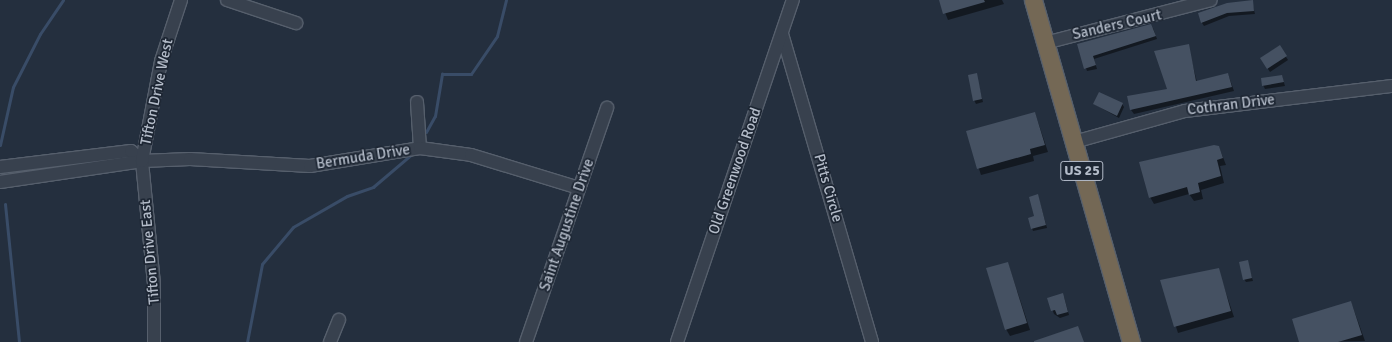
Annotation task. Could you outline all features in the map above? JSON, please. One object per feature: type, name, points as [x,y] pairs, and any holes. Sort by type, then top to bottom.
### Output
[{"type":"highway","name":"US 25","points":[[1033,0],[1131,342]]},
{"type":"street","name":"Tifton Drive West","points":[[142,161],[161,61],[181,0]]},
{"type":"street","points":[[227,0],[296,23]]},
{"type":"street","name":"Old Greenwood Road","points":[[677,342],[793,0]]},
{"type":"street","name":"Sanders Court","points":[[1046,43],[1211,0]]},
{"type":"street","name":"Pitts Circle","points":[[782,34],[872,342]]},
{"type":"street","name":"Cothran Drive","points":[[1074,142],[1185,111],[1392,86]]},
{"type":"street","points":[[417,102],[420,148]]},
{"type":"street","name":"Saint Augustine Drive","points":[[526,342],[607,108]]},
{"type":"street","name":"Bermuda Drive","points":[[0,182],[142,161],[190,159],[310,166],[420,148],[471,155],[579,188]]},
{"type":"street","points":[[0,167],[131,151],[142,161]]},
{"type":"street","name":"Tifton Drive East","points":[[142,161],[154,284],[154,342]]},
{"type":"street","points":[[330,342],[339,320]]},
{"type":"building","points":[[939,0],[984,0],[985,2],[943,14]]},
{"type":"building","points":[[1253,0],[1254,11],[1227,13],[1201,23],[1198,13],[1227,3]]},
{"type":"building","points":[[1151,24],[1156,36],[1093,56],[1096,65],[1084,69],[1077,44]]},
{"type":"building","points":[[1189,44],[1196,81],[1228,73],[1232,87],[1130,110],[1127,96],[1167,89],[1154,51]]},
{"type":"building","points":[[1280,45],[1287,56],[1267,69],[1260,58]]},
{"type":"building","points":[[977,73],[982,99],[973,101],[968,75]]},
{"type":"building","points":[[1282,75],[1284,82],[1262,86],[1261,78]]},
{"type":"building","points":[[1099,92],[1123,103],[1117,116],[1093,104]]},
{"type":"building","points":[[1035,112],[1045,145],[1030,149],[1031,154],[977,169],[966,131]]},
{"type":"building","points":[[1214,145],[1219,146],[1223,158],[1217,160],[1221,176],[1198,183],[1200,192],[1189,195],[1187,187],[1149,198],[1139,162]]},
{"type":"building","points":[[1038,194],[1046,225],[1031,229],[1028,218],[1034,216],[1029,197]]},
{"type":"building","points":[[1248,260],[1252,278],[1243,280],[1239,262]]},
{"type":"building","points":[[1008,262],[1027,323],[1005,330],[986,268]]},
{"type":"building","points":[[1219,268],[1231,311],[1174,327],[1160,280]]},
{"type":"building","points":[[1063,293],[1068,312],[1057,315],[1055,310],[1051,311],[1047,298]]},
{"type":"building","points":[[1351,301],[1362,335],[1338,342],[1299,342],[1292,319]]},
{"type":"building","points":[[1078,326],[1084,342],[1034,342],[1034,341]]},
{"type":"waterway","points":[[0,145],[13,87],[40,34],[63,0]]},
{"type":"waterway","points":[[426,132],[435,116],[442,74],[471,74],[497,36],[506,0]]},
{"type":"waterway","points":[[247,342],[262,264],[293,227],[347,196],[373,187],[413,153]]},
{"type":"waterway","points":[[5,204],[19,342]]}]
